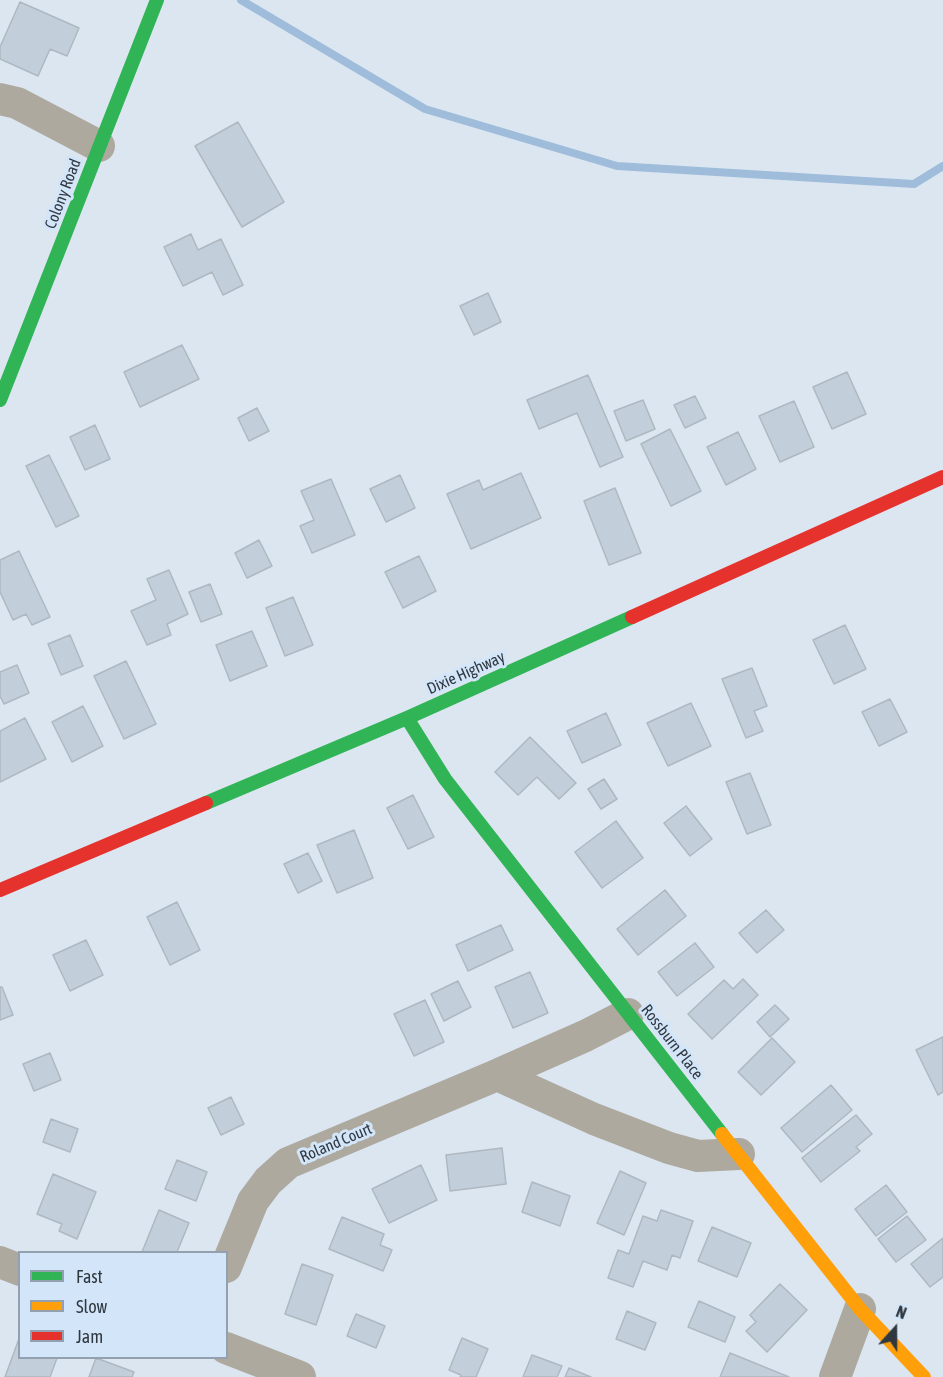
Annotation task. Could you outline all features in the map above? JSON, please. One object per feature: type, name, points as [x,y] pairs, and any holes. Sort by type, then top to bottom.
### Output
[{"type":"street","name":"Colony Road","points":[[0,400],[157,0]]},
{"type":"street","points":[[0,99],[17,103],[99,146]]},
{"type":"street","name":"Dixie Highway","points":[[0,890],[406,718],[943,477]]},
{"type":"street","name":"Rossburn Place","points":[[406,718],[445,779],[628,1014],[860,1309],[924,1377]]},
{"type":"street","name":"Roland Court","points":[[228,1262],[253,1201],[268,1181],[288,1163],[497,1075],[628,1014]]},
{"type":"street","points":[[497,1075],[594,1119],[669,1148],[698,1156],[739,1154]]},
{"type":"street","points":[[0,1262],[18,1269]]},
{"type":"street","points":[[835,1377],[860,1309]]},
{"type":"street","points":[[228,1349],[300,1377]]},
{"type":"building","points":[[20,2],[79,28],[67,56],[50,49],[38,76],[0,59],[0,47]]},
{"type":"building","points":[[238,122],[284,202],[242,227],[195,146]]},
{"type":"building","points":[[191,234],[198,250],[221,239],[243,285],[223,295],[212,272],[183,286],[164,247]]},
{"type":"building","points":[[488,293],[501,322],[474,335],[460,306]]},
{"type":"building","points":[[182,345],[199,379],[140,407],[124,372]]},
{"type":"building","points":[[847,372],[866,414],[832,429],[813,387]]},
{"type":"building","points":[[588,375],[623,457],[600,467],[577,413],[539,429],[527,400]]},
{"type":"building","points":[[695,396],[706,418],[685,428],[674,405]]},
{"type":"building","points":[[643,400],[655,429],[626,441],[614,411]]},
{"type":"building","points":[[794,401],[814,447],[780,462],[759,416]]},
{"type":"building","points":[[257,408],[269,431],[249,441],[238,418]]},
{"type":"building","points":[[95,425],[110,459],[85,470],[70,437]]},
{"type":"building","points":[[670,429],[701,491],[671,506],[641,444]]},
{"type":"building","points":[[738,432],[756,469],[726,485],[707,447]]},
{"type":"building","points":[[49,455],[79,516],[56,527],[26,466]]},
{"type":"building","points":[[521,473],[541,518],[471,549],[447,494],[479,480],[483,490]]},
{"type":"building","points":[[400,475],[415,508],[386,522],[370,489]]},
{"type":"building","points":[[331,479],[355,535],[312,553],[300,526],[314,520],[301,491]]},
{"type":"building","points":[[615,488],[641,553],[609,565],[584,501]]},
{"type":"building","points":[[259,540],[272,566],[247,578],[235,553]]},
{"type":"building","points":[[19,551],[50,617],[32,625],[26,614],[13,620],[0,592],[0,560]]},
{"type":"building","points":[[419,556],[436,591],[403,608],[385,572]]},
{"type":"building","points":[[169,570],[188,614],[167,624],[171,635],[147,645],[131,611],[156,600],[147,579]]},
{"type":"building","points":[[210,584],[222,614],[201,622],[189,592]]},
{"type":"building","points":[[293,597],[313,645],[285,656],[266,608]]},
{"type":"building","points":[[845,625],[866,669],[834,684],[813,640]]},
{"type":"building","points":[[252,631],[267,666],[230,681],[216,645]]},
{"type":"building","points":[[70,635],[83,666],[61,675],[48,644]]},
{"type":"building","points":[[126,661],[156,724],[124,739],[94,676]]},
{"type":"building","points":[[17,665],[29,693],[4,704],[0,696],[0,672]]},
{"type":"building","points":[[752,668],[767,706],[754,711],[763,731],[746,738],[722,679]]},
{"type":"building","points":[[890,699],[907,732],[879,746],[862,712]]},
{"type":"building","points":[[691,703],[711,746],[668,766],[647,723]]},
{"type":"building","points":[[83,706],[103,746],[72,762],[52,722]]},
{"type":"building","points":[[606,713],[621,745],[582,763],[567,731]]},
{"type":"building","points":[[25,718],[46,759],[0,782],[0,731]]},
{"type":"building","points":[[530,737],[576,783],[559,799],[537,777],[518,795],[495,772]]},
{"type":"building","points":[[750,773],[771,825],[747,834],[726,782]]},
{"type":"building","points":[[604,779],[617,799],[601,809],[588,789]]},
{"type":"building","points":[[413,795],[434,837],[408,849],[387,808]]},
{"type":"building","points":[[686,806],[712,839],[690,856],[664,823]]},
{"type":"building","points":[[616,821],[643,858],[602,888],[575,852]]},
{"type":"building","points":[[354,830],[373,878],[337,893],[317,845]]},
{"type":"building","points":[[308,853],[322,881],[298,893],[284,864]]},
{"type":"building","points":[[665,890],[686,916],[638,955],[617,929]]},
{"type":"building","points":[[177,902],[200,950],[170,965],[147,917]]},
{"type":"building","points":[[766,910],[784,930],[757,953],[739,933]]},
{"type":"building","points":[[501,925],[513,950],[468,971],[456,945]]},
{"type":"building","points":[[86,940],[103,975],[70,991],[53,955]]},
{"type":"building","points":[[695,943],[714,967],[677,996],[658,972]]},
{"type":"building","points":[[530,972],[548,1013],[513,1028],[495,987]]},
{"type":"building","points":[[743,979],[758,995],[712,1039],[688,1014],[724,980],[733,989]]},
{"type":"building","points":[[458,981],[471,1007],[444,1021],[431,994]]},
{"type":"building","points":[[0,987],[2,987],[13,1015],[0,1020]]},
{"type":"building","points":[[425,1000],[444,1042],[414,1056],[394,1014]]},
{"type":"building","points":[[775,1005],[789,1019],[770,1037],[757,1022]]},
{"type":"building","points":[[943,1037],[943,1092],[938,1095],[916,1050]]},
{"type":"building","points":[[772,1038],[795,1062],[761,1095],[738,1072]]},
{"type":"building","points":[[50,1053],[61,1080],[34,1091],[23,1064]]},
{"type":"building","points":[[831,1085],[852,1110],[802,1152],[781,1128]]},
{"type":"building","points":[[231,1097],[244,1124],[221,1135],[208,1108]]},
{"type":"building","points":[[856,1115],[872,1134],[856,1147],[860,1151],[821,1182],[802,1158]]},
{"type":"building","points":[[51,1119],[78,1129],[70,1152],[43,1142]]},
{"type":"building","points":[[502,1148],[506,1184],[450,1191],[446,1155]]},
{"type":"building","points":[[177,1160],[207,1172],[196,1201],[165,1189]]},
{"type":"building","points":[[421,1165],[437,1200],[389,1223],[372,1189]]},
{"type":"building","points":[[620,1171],[646,1183],[624,1235],[597,1223]]},
{"type":"building","points":[[53,1174],[96,1192],[77,1239],[59,1231],[62,1224],[37,1214]]},
{"type":"building","points":[[532,1182],[570,1196],[560,1226],[522,1212]]},
{"type":"building","points":[[886,1185],[907,1212],[876,1236],[855,1209]]},
{"type":"building","points":[[159,1210],[189,1223],[177,1251],[142,1251]]},
{"type":"building","points":[[661,1210],[693,1221],[680,1258],[672,1255],[667,1270],[643,1261],[633,1287],[608,1278],[618,1250],[629,1254],[643,1216],[657,1221]]},
{"type":"building","points":[[907,1216],[926,1240],[896,1262],[878,1239]]},
{"type":"building","points":[[342,1217],[384,1234],[380,1245],[392,1250],[383,1271],[329,1249]]},
{"type":"building","points":[[712,1227],[751,1243],[737,1277],[698,1261]]},
{"type":"building","points":[[943,1238],[943,1277],[930,1287],[911,1264]]},
{"type":"building","points":[[302,1264],[333,1275],[316,1325],[285,1314]]},
{"type":"building","points":[[780,1284],[807,1310],[767,1352],[746,1331],[756,1322],[750,1315]]},
{"type":"building","points":[[699,1301],[735,1317],[725,1342],[688,1327]]},
{"type":"building","points":[[627,1311],[656,1323],[645,1350],[616,1339]]},
{"type":"building","points":[[356,1314],[385,1326],[376,1348],[347,1336]]},
{"type":"building","points":[[462,1338],[488,1349],[476,1377],[460,1377],[461,1375],[449,1370]]},
{"type":"building","points":[[18,1341],[18,1359],[57,1359],[50,1377],[5,1377]]},
{"type":"building","points":[[730,1353],[789,1377],[720,1377]]},
{"type":"building","points":[[532,1355],[562,1366],[557,1377],[523,1377]]},
{"type":"building","points":[[96,1359],[134,1372],[132,1377],[89,1377]]},
{"type":"building","points":[[569,1368],[591,1377],[565,1377]]},
{"type":"waterway","points":[[241,0],[425,109],[617,166],[914,184],[943,166]]},
{"type":"traffic: fast","points":[[0,400],[157,0]]},
{"type":"traffic: fast","points":[[206,803],[407,718],[632,617]]},
{"type":"traffic: fast","points":[[407,718],[445,779],[722,1134]]},
{"type":"traffic: slow","points":[[722,1134],[860,1309],[924,1377]]},
{"type":"traffic: jam","points":[[632,617],[943,477]]},
{"type":"traffic: jam","points":[[0,890],[206,803]]}]
